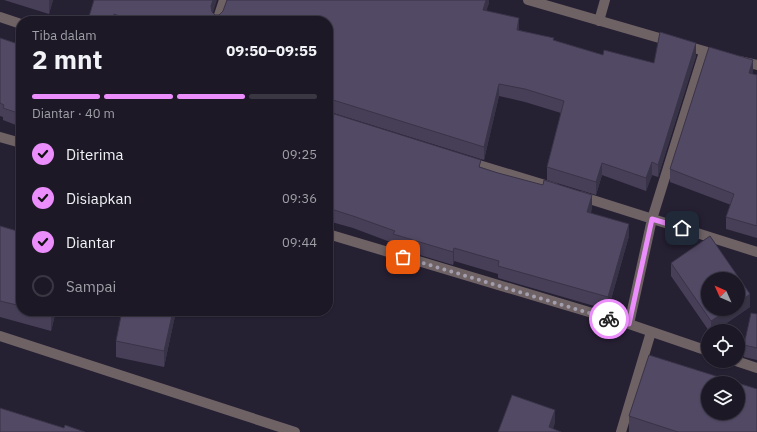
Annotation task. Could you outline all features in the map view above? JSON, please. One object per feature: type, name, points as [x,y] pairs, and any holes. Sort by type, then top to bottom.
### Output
[{"type":"street","points":[[218,16],[224,0]]},
{"type":"street","points":[[528,0],[704,52],[757,65]]},
{"type":"street","points":[[599,21],[606,0]]},
{"type":"street","points":[[0,17],[16,22]]},
{"type":"street","points":[[629,324],[652,219],[704,52]]},
{"type":"street","points":[[0,137],[16,142]]},
{"type":"street","points":[[456,158],[757,252]]},
{"type":"street","points":[[333,235],[629,324],[701,349]]},
{"type":"street","points":[[621,432],[651,332]]},
{"type":"street","points":[[0,336],[295,432]]},
{"type":"street","points":[[745,364],[757,368]]},
{"type":"building","points":[[94,0],[213,0],[211,6],[212,12],[215,15],[219,15],[223,11],[227,0],[486,0],[483,10],[519,18],[517,30],[554,38],[553,40],[603,55],[604,50],[654,63],[660,32],[696,43],[658,165],[652,162],[646,178],[602,163],[596,182],[547,167],[564,101],[525,89],[499,84],[484,147],[333,100],[333,16],[120,16],[114,14],[113,16],[89,16]]},
{"type":"building","points":[[0,38],[16,43],[16,112],[3,108],[4,105],[0,103]]},
{"type":"building","points":[[709,47],[753,60],[749,73],[757,75],[757,226],[726,217],[734,194],[670,169]]},
{"type":"building","points":[[333,114],[481,160],[479,167],[498,173],[543,185],[544,180],[592,195],[587,212],[629,224],[608,297],[498,266],[499,261],[454,248],[453,252],[393,234],[395,231],[333,210]]},
{"type":"building","points":[[0,226],[16,231],[16,305],[0,301]]},
{"type":"building","points":[[710,236],[735,272],[701,272],[701,306],[671,263]]},
{"type":"building","points":[[745,287],[750,294],[745,298]]},
{"type":"building","points":[[751,313],[757,314],[757,348],[745,345]]},
{"type":"building","points":[[121,316],[172,316],[164,351],[116,341]]},
{"type":"building","points":[[708,316],[718,316],[711,321]]},
{"type":"building","points":[[649,355],[716,376],[701,376],[701,420],[745,420],[745,385],[757,389],[757,432],[678,432],[629,416]]},
{"type":"building","points":[[512,395],[555,410],[549,427],[561,432],[498,432]]},
{"type":"building","points":[[0,408],[64,428],[65,425],[85,432],[0,432]]},
{"type":"way so far","points":[[403,257],[609,319]]},
{"type":"route","points":[[609,319],[629,324],[652,219],[682,228]]}]
